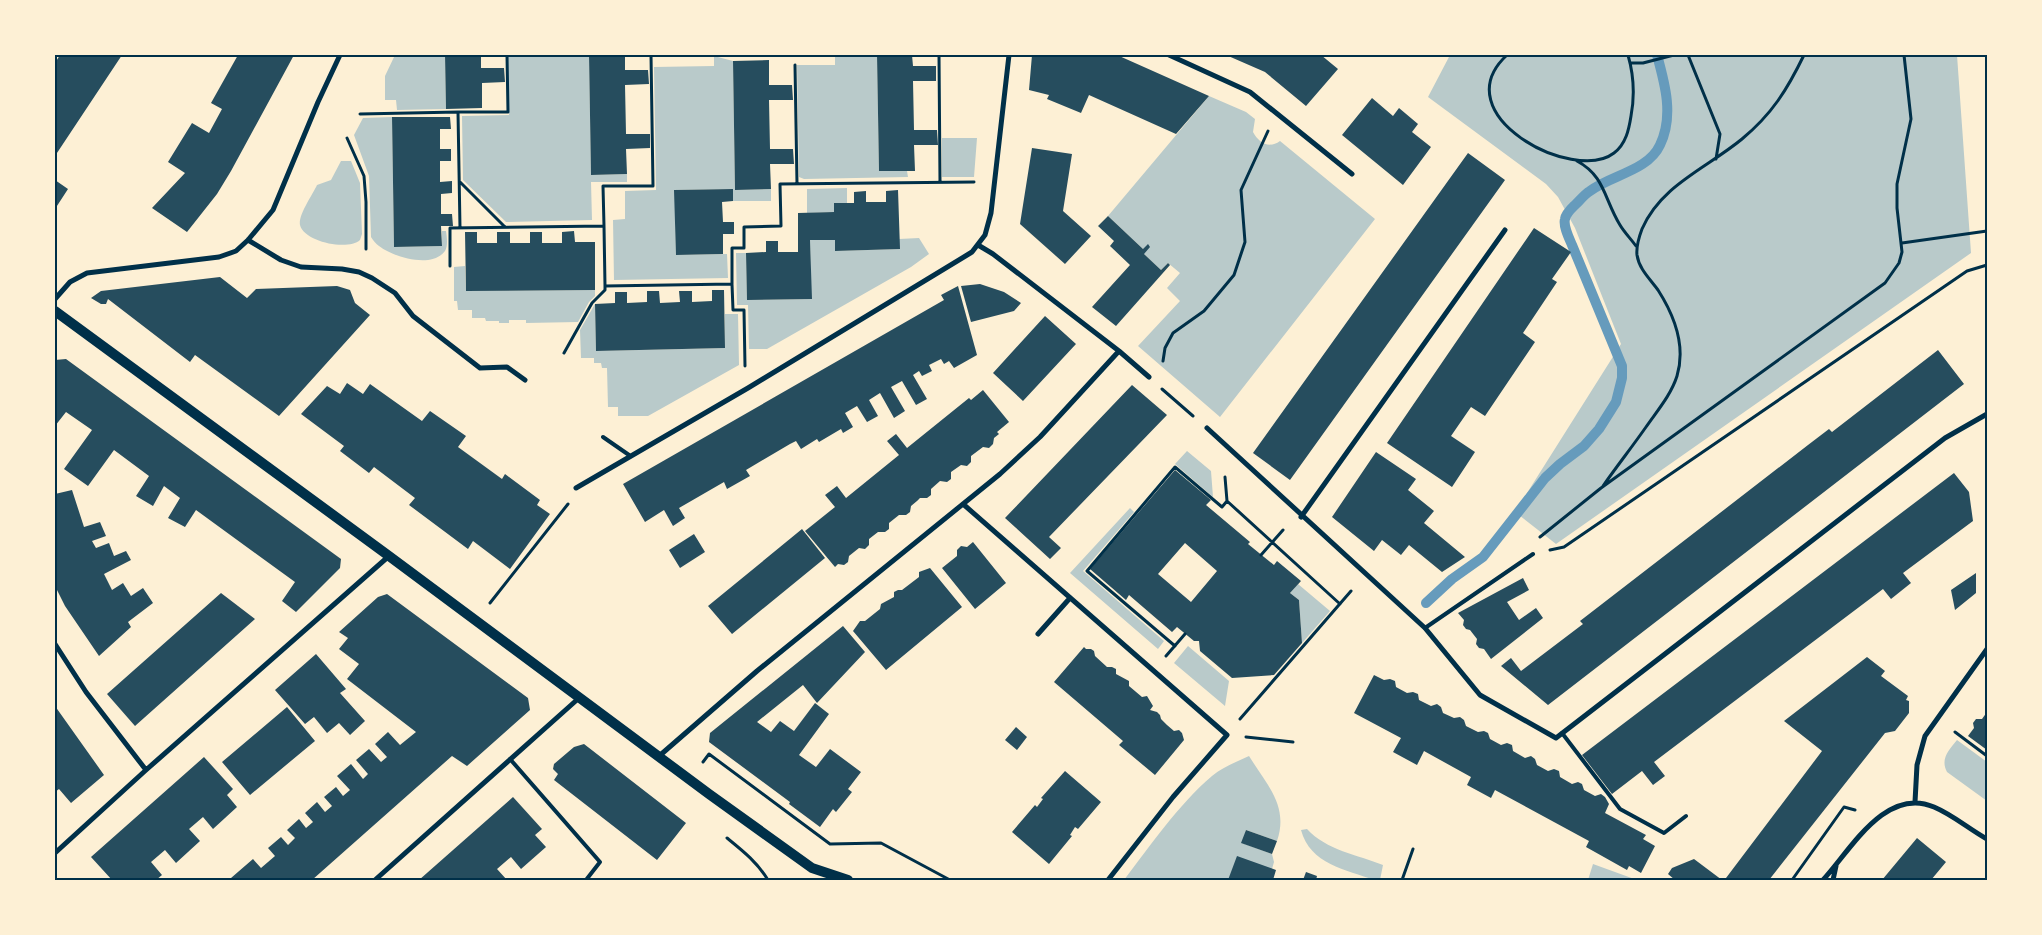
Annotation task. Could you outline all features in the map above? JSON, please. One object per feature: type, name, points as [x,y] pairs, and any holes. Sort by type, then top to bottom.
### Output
[{"type":"main road","points":[[55,311],[389,556],[658,757],[812,868],[848,880]]},
{"type":"main road","points":[[812,868],[820,880]]},
{"type":"street","points":[[55,299],[70,282],[87,273],[219,257],[236,251],[248,240],[273,210],[318,102],[340,55]]},
{"type":"street","points":[[576,488],[898,298],[964,258],[978,245],[985,235],[991,213],[1009,55]]},
{"type":"street","points":[[1169,55],[1250,92],[1352,174]]},
{"type":"street","points":[[1301,517],[1504,230]]},
{"type":"street","points":[[248,240],[280,260],[301,267],[310,269],[342,269],[359,272],[372,278],[395,293],[413,316],[480,368],[507,367],[525,380]]},
{"type":"street","points":[[978,245],[993,254],[1119,351],[1149,377]]},
{"type":"street","points":[[658,757],[757,671],[1000,474],[1040,438],[1119,351]]},
{"type":"street","points":[[1206,428],[1301,517],[1425,628],[1480,695],[1556,738],[1945,438],[1987,414]]},
{"type":"street","points":[[963,504],[1227,735],[1173,797],[1108,880]]},
{"type":"street","points":[[55,853],[146,770],[389,556]]},
{"type":"street","points":[[1038,634],[1070,598]]},
{"type":"street","points":[[55,644],[86,692],[146,770]]},
{"type":"street","points":[[1915,802],[1917,765],[1925,736],[1987,649]]},
{"type":"street","points":[[375,880],[578,698]]},
{"type":"street","points":[[1823,880],[1836,866],[1861,832],[1879,817],[1898,806],[1915,802],[1934,807],[1987,838]]},
{"type":"street","points":[[1833,880],[1836,866]]},
{"type":"lane","points":[[603,437],[629,455]]},
{"type":"lane","points":[[1425,628],[1533,554]]},
{"type":"lane","points":[[1562,733],[1620,809],[1664,833],[1686,816]]},
{"type":"lane","points":[[510,759],[600,862],[586,880]]},
{"type":"path","points":[[360,114],[508,112],[506,55]]},
{"type":"path","points":[[564,353],[592,303],[605,290],[604,186],[653,186],[651,55]]},
{"type":"path","points":[[939,55],[940,182]]},
{"type":"path","points":[[1507,55],[1496,71],[1489,90],[1490,99],[1499,118],[1507,128],[1543,151],[1576,161],[1588,167],[1596,174],[1620,225],[1636,246]]},
{"type":"path","points":[[1576,161],[1601,159],[1613,154],[1624,140],[1633,104],[1634,84],[1628,55]]},
{"type":"path","points":[[1630,63],[1642,63],[1674,55]]},
{"type":"path","points":[[1688,55],[1720,134],[1716,159]]},
{"type":"path","points":[[1601,488],[1667,398],[1677,377],[1680,361],[1679,338],[1671,313],[1642,268],[1637,256],[1636,246],[1649,215],[1659,201],[1678,184],[1742,139],[1776,106],[1789,86],[1804,55]]},
{"type":"path","points":[[1533,554],[1540,536],[1601,488],[1885,283],[1899,263],[1902,252],[1897,208],[1897,184],[1911,120],[1904,55]]},
{"type":"path","points":[[795,65],[797,184]]},
{"type":"path","points":[[458,112],[460,228]]},
{"type":"path","points":[[1163,362],[1165,348],[1173,333],[1204,311],[1234,275],[1245,242],[1241,190],[1269,128]]},
{"type":"path","points":[[347,138],[364,176],[366,249]]},
{"type":"path","points":[[459,182],[506,227]]},
{"type":"path","points":[[745,367],[744,310],[733,310],[732,248],[744,248],[744,226],[781,226],[780,184],[978,182]]},
{"type":"path","points":[[450,266],[450,228],[604,226]]},
{"type":"path","points":[[1902,242],[1987,231]]},
{"type":"path","points":[[1533,554],[1564,547],[1967,271],[1987,265]]},
{"type":"path","points":[[605,286],[732,284]]},
{"type":"path","points":[[1149,377],[1206,428]]},
{"type":"path","points":[[1175,646],[1087,571],[1175,467],[1222,507],[1227,501]]},
{"type":"path","points":[[1225,477],[1227,501],[1340,604]]},
{"type":"path","points":[[476,622],[549,525],[566,508],[576,488]]},
{"type":"path","points":[[1261,554],[1283,530]]},
{"type":"path","points":[[1227,735],[1351,591]]},
{"type":"path","points":[[1164,659],[1186,634]]},
{"type":"path","points":[[1954,732],[1987,756]]},
{"type":"path","points":[[1227,735],[1293,742]]},
{"type":"path","points":[[690,780],[709,754],[830,844],[881,843],[950,880]]},
{"type":"path","points":[[1792,880],[1844,807]]},
{"type":"path","points":[[1402,880],[1413,849]]},
{"type":"shaded area","points":[[395,55],[445,55],[446,109],[397,110],[396,100],[385,100],[385,76]]},
{"type":"shaded area","points":[[508,55],[589,55],[591,175],[627,174],[627,182],[591,182],[592,220],[506,222],[463,180],[462,116],[509,115]]},
{"type":"shaded area","points":[[835,55],[877,55],[879,171],[907,171],[908,177],[804,179],[799,177],[797,65],[835,65]]},
{"type":"shaded area","points":[[1450,55],[1957,55],[1971,253],[1556,544],[1515,512],[1621,344],[1575,228],[1558,197],[1546,184],[1428,97]]},
{"type":"shaded area","points":[[714,56],[733,61],[735,190],[771,189],[771,201],[733,201],[733,189],[675,190],[676,255],[727,254],[728,278],[614,280],[613,220],[625,219],[625,191],[656,190],[654,67],[714,66]]},
{"type":"shaded area","points":[[1209,96],[1246,112],[1255,119],[1253,132],[1261,142],[1272,145],[1280,141],[1375,219],[1220,417],[1138,346],[1180,301],[1167,288],[1180,273],[1168,263],[1161,270],[1144,254],[1143,249],[1108,216]]},
{"type":"shaded area","points":[[392,117],[394,247],[442,246],[442,231],[446,231],[447,244],[445,251],[431,259],[412,259],[393,254],[378,245],[371,237],[369,176],[354,135],[363,118]]},
{"type":"shaded area","points":[[942,138],[977,138],[974,177],[942,177]]},
{"type":"shaded area","points":[[341,161],[351,161],[360,183],[362,234],[360,240],[346,245],[337,245],[318,240],[303,231],[300,225],[303,210],[317,185],[331,180]]},
{"type":"shaded area","points":[[847,188],[847,203],[834,203],[834,212],[807,213],[807,189]]},
{"type":"shaded area","points":[[919,238],[929,254],[911,267],[767,349],[749,349],[748,305],[737,305],[736,253],[746,253],[747,300],[811,299],[810,240],[835,240],[835,251],[899,249],[899,239]]},
{"type":"shaded area","points":[[465,266],[466,291],[595,290],[595,296],[589,302],[578,322],[526,323],[526,320],[509,320],[509,323],[499,323],[499,321],[486,321],[485,318],[472,318],[472,310],[458,310],[457,301],[454,301],[454,267]]},
{"type":"shaded area","points":[[595,304],[596,351],[725,348],[725,314],[738,314],[739,365],[648,416],[618,416],[618,407],[608,407],[607,368],[602,368],[601,363],[594,363],[594,358],[581,358],[580,330]]},
{"type":"shaded area","points":[[1187,451],[1211,471],[1213,497],[1175,464]]},
{"type":"shaded area","points":[[1130,508],[1134,512],[1083,571],[1164,641],[1158,649],[1070,573]]},
{"type":"shaded area","points":[[1298,584],[1330,611],[1302,643],[1299,600],[1290,593]]},
{"type":"shaded area","points":[[1188,646],[1229,681],[1225,706],[1174,663]]},
{"type":"shaded area","points":[[1957,740],[1987,762],[1987,801],[1947,772],[1944,763],[1945,759],[1948,751]]},
{"type":"shaded area","points":[[1249,756],[1274,796],[1278,806],[1280,828],[1277,841],[1246,830],[1242,843],[1272,854],[1274,862],[1272,869],[1228,880],[1124,880],[1165,826],[1200,787],[1221,770]]},
{"type":"shaded area","points":[[1307,829],[1323,842],[1333,847],[1383,865],[1380,880],[1341,869],[1321,858],[1312,851],[1306,842],[1301,830]]},
{"type":"shaded area","points":[[1593,864],[1637,880],[1588,880]]},
{"type":"building","points":[[60,55],[122,55],[55,156],[55,63]]},
{"type":"building","points":[[238,55],[294,55],[231,171],[217,194],[187,232],[152,208],[185,173],[168,162],[192,123],[209,133],[222,109],[211,103]]},
{"type":"building","points":[[445,55],[481,55],[481,68],[504,68],[505,82],[482,83],[482,108],[446,109]]},
{"type":"building","points":[[589,55],[625,55],[625,70],[648,70],[649,84],[625,85],[626,134],[650,134],[650,148],[626,149],[627,174],[591,175]]},
{"type":"building","points":[[877,55],[912,55],[913,66],[936,66],[936,81],[913,81],[914,130],[937,130],[938,145],[914,145],[915,171],[879,171]]},
{"type":"building","points":[[1032,55],[1117,55],[1209,96],[1176,134],[1089,95],[1081,113],[1047,99],[1049,95],[1029,90]]},
{"type":"building","points":[[1226,55],[1321,55],[1338,69],[1306,106],[1265,72]]},
{"type":"building","points":[[769,60],[769,85],[792,85],[793,100],[769,100],[770,149],[793,149],[794,164],[770,164],[771,189],[735,190],[733,61]]},
{"type":"building","points":[[1372,98],[1393,116],[1399,108],[1418,124],[1412,132],[1431,147],[1403,185],[1342,135]]},
{"type":"building","points":[[392,117],[450,117],[451,129],[440,129],[440,149],[451,149],[451,161],[440,161],[440,182],[452,181],[452,193],[441,194],[441,214],[452,214],[453,226],[441,226],[442,246],[394,247]]},
{"type":"building","points":[[1032,148],[1072,154],[1063,211],[1091,236],[1065,264],[1020,224]]},
{"type":"building","points":[[1468,153],[1505,180],[1290,480],[1253,453]]},
{"type":"building","points":[[55,180],[68,189],[55,209]]},
{"type":"building","points":[[733,189],[733,201],[722,202],[723,222],[734,222],[734,234],[723,234],[723,254],[676,255],[674,190]]},
{"type":"building","points":[[898,190],[900,249],[835,251],[835,240],[810,240],[812,299],[747,300],[746,253],[766,252],[766,241],[778,241],[778,252],[798,252],[798,213],[834,212],[834,203],[854,203],[854,192],[866,191],[866,202],[886,202],[886,191]]},
{"type":"building","points":[[1108,216],[1143,249],[1148,244],[1150,247],[1144,254],[1161,270],[1168,263],[1170,265],[1116,326],[1092,307],[1130,265],[1110,246],[1114,241],[1098,226]]},
{"type":"building","points":[[1534,228],[1571,252],[1552,279],[1557,282],[1523,333],[1535,342],[1485,416],[1471,407],[1451,436],[1475,452],[1452,487],[1387,443]]},
{"type":"building","points":[[574,231],[575,242],[595,242],[595,290],[466,291],[465,232],[477,232],[477,243],[497,243],[497,232],[510,232],[510,243],[530,243],[530,232],[542,232],[542,243],[562,243],[562,232]]},
{"type":"building","points":[[220,277],[247,298],[256,289],[337,286],[350,290],[355,303],[370,315],[279,416],[195,355],[190,362],[108,299],[106,304],[101,304],[91,298],[101,291]]},
{"type":"building","points":[[980,284],[1004,292],[1021,303],[1014,311],[971,322],[961,286]]},
{"type":"building","points":[[958,286],[977,355],[954,368],[949,361],[944,364],[941,359],[929,365],[932,371],[922,376],[919,371],[913,375],[927,399],[916,405],[902,381],[891,387],[905,411],[894,418],[880,393],[869,400],[878,416],[867,422],[857,406],[845,413],[853,427],[843,433],[841,429],[819,442],[817,439],[801,449],[796,441],[790,444],[746,470],[750,476],[727,489],[724,482],[679,508],[685,518],[673,526],[664,510],[645,522],[623,484],[944,300],[941,295]]},
{"type":"building","points":[[712,290],[724,290],[725,348],[596,351],[595,304],[615,303],[615,292],[627,292],[627,303],[647,302],[647,291],[659,291],[660,303],[680,302],[679,291],[692,291],[692,302],[712,301]]},
{"type":"building","points":[[1045,316],[1076,344],[1023,401],[993,373]]},
{"type":"building","points":[[1938,350],[1964,384],[1548,705],[1501,666],[1511,658],[1521,671],[1583,624],[1580,621],[1808,445],[1829,429],[1832,432]]},
{"type":"building","points":[[66,359],[341,559],[340,568],[296,612],[282,601],[295,582],[196,510],[185,527],[168,518],[180,498],[164,486],[153,506],[136,496],[149,476],[114,450],[88,486],[64,469],[92,430],[66,412],[55,426],[55,360]]},
{"type":"building","points":[[347,383],[363,394],[370,384],[422,421],[430,411],[466,436],[458,447],[502,479],[505,474],[540,500],[537,505],[550,514],[510,569],[473,541],[468,549],[409,505],[415,498],[374,467],[369,473],[340,451],[344,446],[301,414],[327,386],[340,394]]},
{"type":"building","points":[[1132,385],[1167,415],[1049,537],[1061,548],[1050,559],[1005,518]]},
{"type":"building","points":[[983,390],[1009,422],[997,432],[999,434],[994,438],[993,444],[989,448],[983,447],[971,456],[971,462],[967,466],[961,465],[951,472],[951,479],[947,482],[940,481],[931,489],[931,495],[927,498],[920,498],[911,506],[910,512],[906,515],[899,515],[889,523],[889,529],[885,532],[878,532],[869,539],[869,545],[865,549],[859,548],[849,556],[848,562],[844,565],[838,564],[835,567],[805,531],[835,507],[825,495],[837,486],[846,498],[899,455],[887,441],[896,434],[907,448],[969,398],[971,400]]},
{"type":"building","points":[[1376,452],[1416,479],[1408,490],[1434,511],[1424,523],[1465,557],[1442,572],[1409,545],[1401,555],[1382,540],[1374,551],[1332,517]]},
{"type":"building","points":[[1175,470],[1211,500],[1206,505],[1250,542],[1248,544],[1274,565],[1277,561],[1301,581],[1290,593],[1299,600],[1302,643],[1274,675],[1232,678],[1200,651],[1199,641],[1194,641],[1177,627],[1172,632],[1129,595],[1126,600],[1090,569]],"holes":[[[1185,543],[1217,571],[1191,602],[1158,574]]]},
{"type":"building","points":[[1954,473],[1969,492],[1973,521],[1903,573],[1911,583],[1891,599],[1883,589],[1654,762],[1665,776],[1653,785],[1642,771],[1612,794],[1582,755]]},
{"type":"building","points":[[72,490],[84,527],[100,522],[106,536],[92,541],[96,548],[109,543],[114,556],[126,551],[131,560],[104,574],[112,590],[123,583],[131,596],[143,588],[153,603],[128,622],[131,627],[99,656],[65,606],[55,586],[55,494]]},
{"type":"building","points":[[802,529],[825,558],[732,634],[708,606]]},
{"type":"building","points":[[694,534],[705,552],[680,568],[669,550]]},
{"type":"building","points":[[973,542],[1006,583],[975,609],[942,568],[957,556],[957,550],[961,546],[967,547]]},
{"type":"building","points":[[930,568],[962,607],[886,670],[853,631],[860,621],[865,621],[880,609],[881,604],[894,597],[894,592],[902,590],[919,577],[919,572]]},
{"type":"building","points":[[1976,573],[1976,593],[1955,610],[1951,590]]},
{"type":"building","points":[[1523,578],[1529,590],[1507,602],[1519,620],[1536,608],[1543,618],[1491,659],[1484,649],[1479,648],[1476,644],[1477,639],[1463,625],[1464,620],[1458,613]]},
{"type":"building","points":[[221,593],[255,619],[135,726],[107,694]]},
{"type":"building","points":[[387,594],[528,698],[530,710],[467,766],[452,756],[312,880],[233,880],[231,878],[253,859],[261,868],[275,856],[268,848],[281,837],[288,845],[295,838],[287,830],[299,819],[306,828],[313,822],[305,813],[317,802],[325,812],[332,806],[324,797],[336,787],[343,796],[350,790],[337,776],[351,764],[363,779],[368,774],[356,760],[369,749],[381,762],[387,757],[375,744],[388,732],[400,745],[416,732],[347,679],[359,664],[339,649],[348,638],[339,632],[378,597]]},
{"type":"building","points":[[843,626],[865,652],[817,703],[803,685],[757,722],[771,732],[780,721],[794,731],[815,703],[829,714],[799,755],[816,767],[830,749],[861,772],[848,789],[852,792],[836,812],[833,809],[820,827],[789,804],[790,802],[709,742],[710,733]]},
{"type":"building","points":[[1084,647],[1094,651],[1095,656],[1107,667],[1116,669],[1116,674],[1129,681],[1129,686],[1142,697],[1147,696],[1153,706],[1150,710],[1157,712],[1161,719],[1174,731],[1179,730],[1182,733],[1184,740],[1155,775],[1119,745],[1123,741],[1054,682]]},
{"type":"building","points":[[316,654],[346,689],[340,693],[365,721],[350,735],[339,723],[327,733],[314,717],[305,724],[275,690]]},
{"type":"building","points":[[1867,657],[1885,671],[1881,676],[1908,696],[1906,700],[1909,701],[1909,713],[1895,731],[1885,733],[1769,880],[1729,880],[1726,878],[1822,751],[1784,721]]},
{"type":"building","points":[[1374,675],[1384,680],[1390,679],[1395,681],[1396,687],[1407,693],[1413,692],[1418,694],[1419,700],[1431,706],[1437,704],[1441,707],[1443,713],[1454,718],[1460,717],[1464,720],[1466,726],[1478,732],[1484,731],[1488,733],[1490,739],[1501,745],[1507,743],[1512,745],[1513,751],[1525,758],[1531,756],[1535,759],[1537,765],[1548,771],[1554,769],[1559,771],[1560,777],[1572,784],[1578,782],[1582,784],[1584,790],[1595,796],[1601,794],[1609,804],[1605,813],[1646,835],[1643,839],[1655,846],[1641,873],[1629,866],[1627,870],[1586,847],[1589,841],[1495,790],[1491,798],[1467,785],[1471,777],[1424,751],[1417,765],[1393,752],[1401,738],[1354,713]]},
{"type":"building","points":[[55,706],[104,775],[71,803],[59,789],[55,792]]},
{"type":"building","points":[[287,707],[315,741],[250,795],[222,762]]},
{"type":"building","points":[[1987,712],[1987,750],[1968,736],[1974,728],[1973,723],[1976,719],[1982,719]]},
{"type":"building","points":[[1016,727],[1027,737],[1017,750],[1005,740]]},
{"type":"building","points":[[584,744],[686,823],[657,860],[554,780],[558,774],[553,769],[554,764],[574,747]]},
{"type":"building","points":[[204,757],[233,789],[227,795],[237,807],[213,829],[203,817],[189,829],[200,841],[176,863],[165,850],[151,862],[162,875],[156,880],[112,880],[91,857]]},
{"type":"building","points":[[1065,771],[1101,802],[1078,829],[1075,827],[1070,835],[1072,836],[1049,864],[1012,832],[1035,805],[1037,807],[1043,799],[1041,798]]},
{"type":"building","points":[[513,797],[542,829],[535,835],[546,847],[521,869],[511,857],[497,869],[507,880],[419,880]]},
{"type":"building","points":[[1246,830],[1277,841],[1272,854],[1241,843]]},
{"type":"building","points":[[1917,838],[1946,862],[1931,880],[1882,880]]},
{"type":"building","points":[[1237,856],[1276,870],[1273,880],[1228,880]]},
{"type":"building","points":[[1694,859],[1722,880],[1675,880],[1668,874],[1672,868]]},
{"type":"building","points":[[1306,872],[1317,876],[1316,880],[1303,880]]},
{"type":"waterway","points":[[1426,603],[1452,579],[1483,557],[1545,478],[1584,446],[1599,429],[1616,402],[1622,378],[1622,366],[1568,236],[1565,222],[1568,213],[1586,194],[1599,185],[1638,167],[1647,161],[1660,145],[1667,123],[1667,100],[1657,55]]}]
